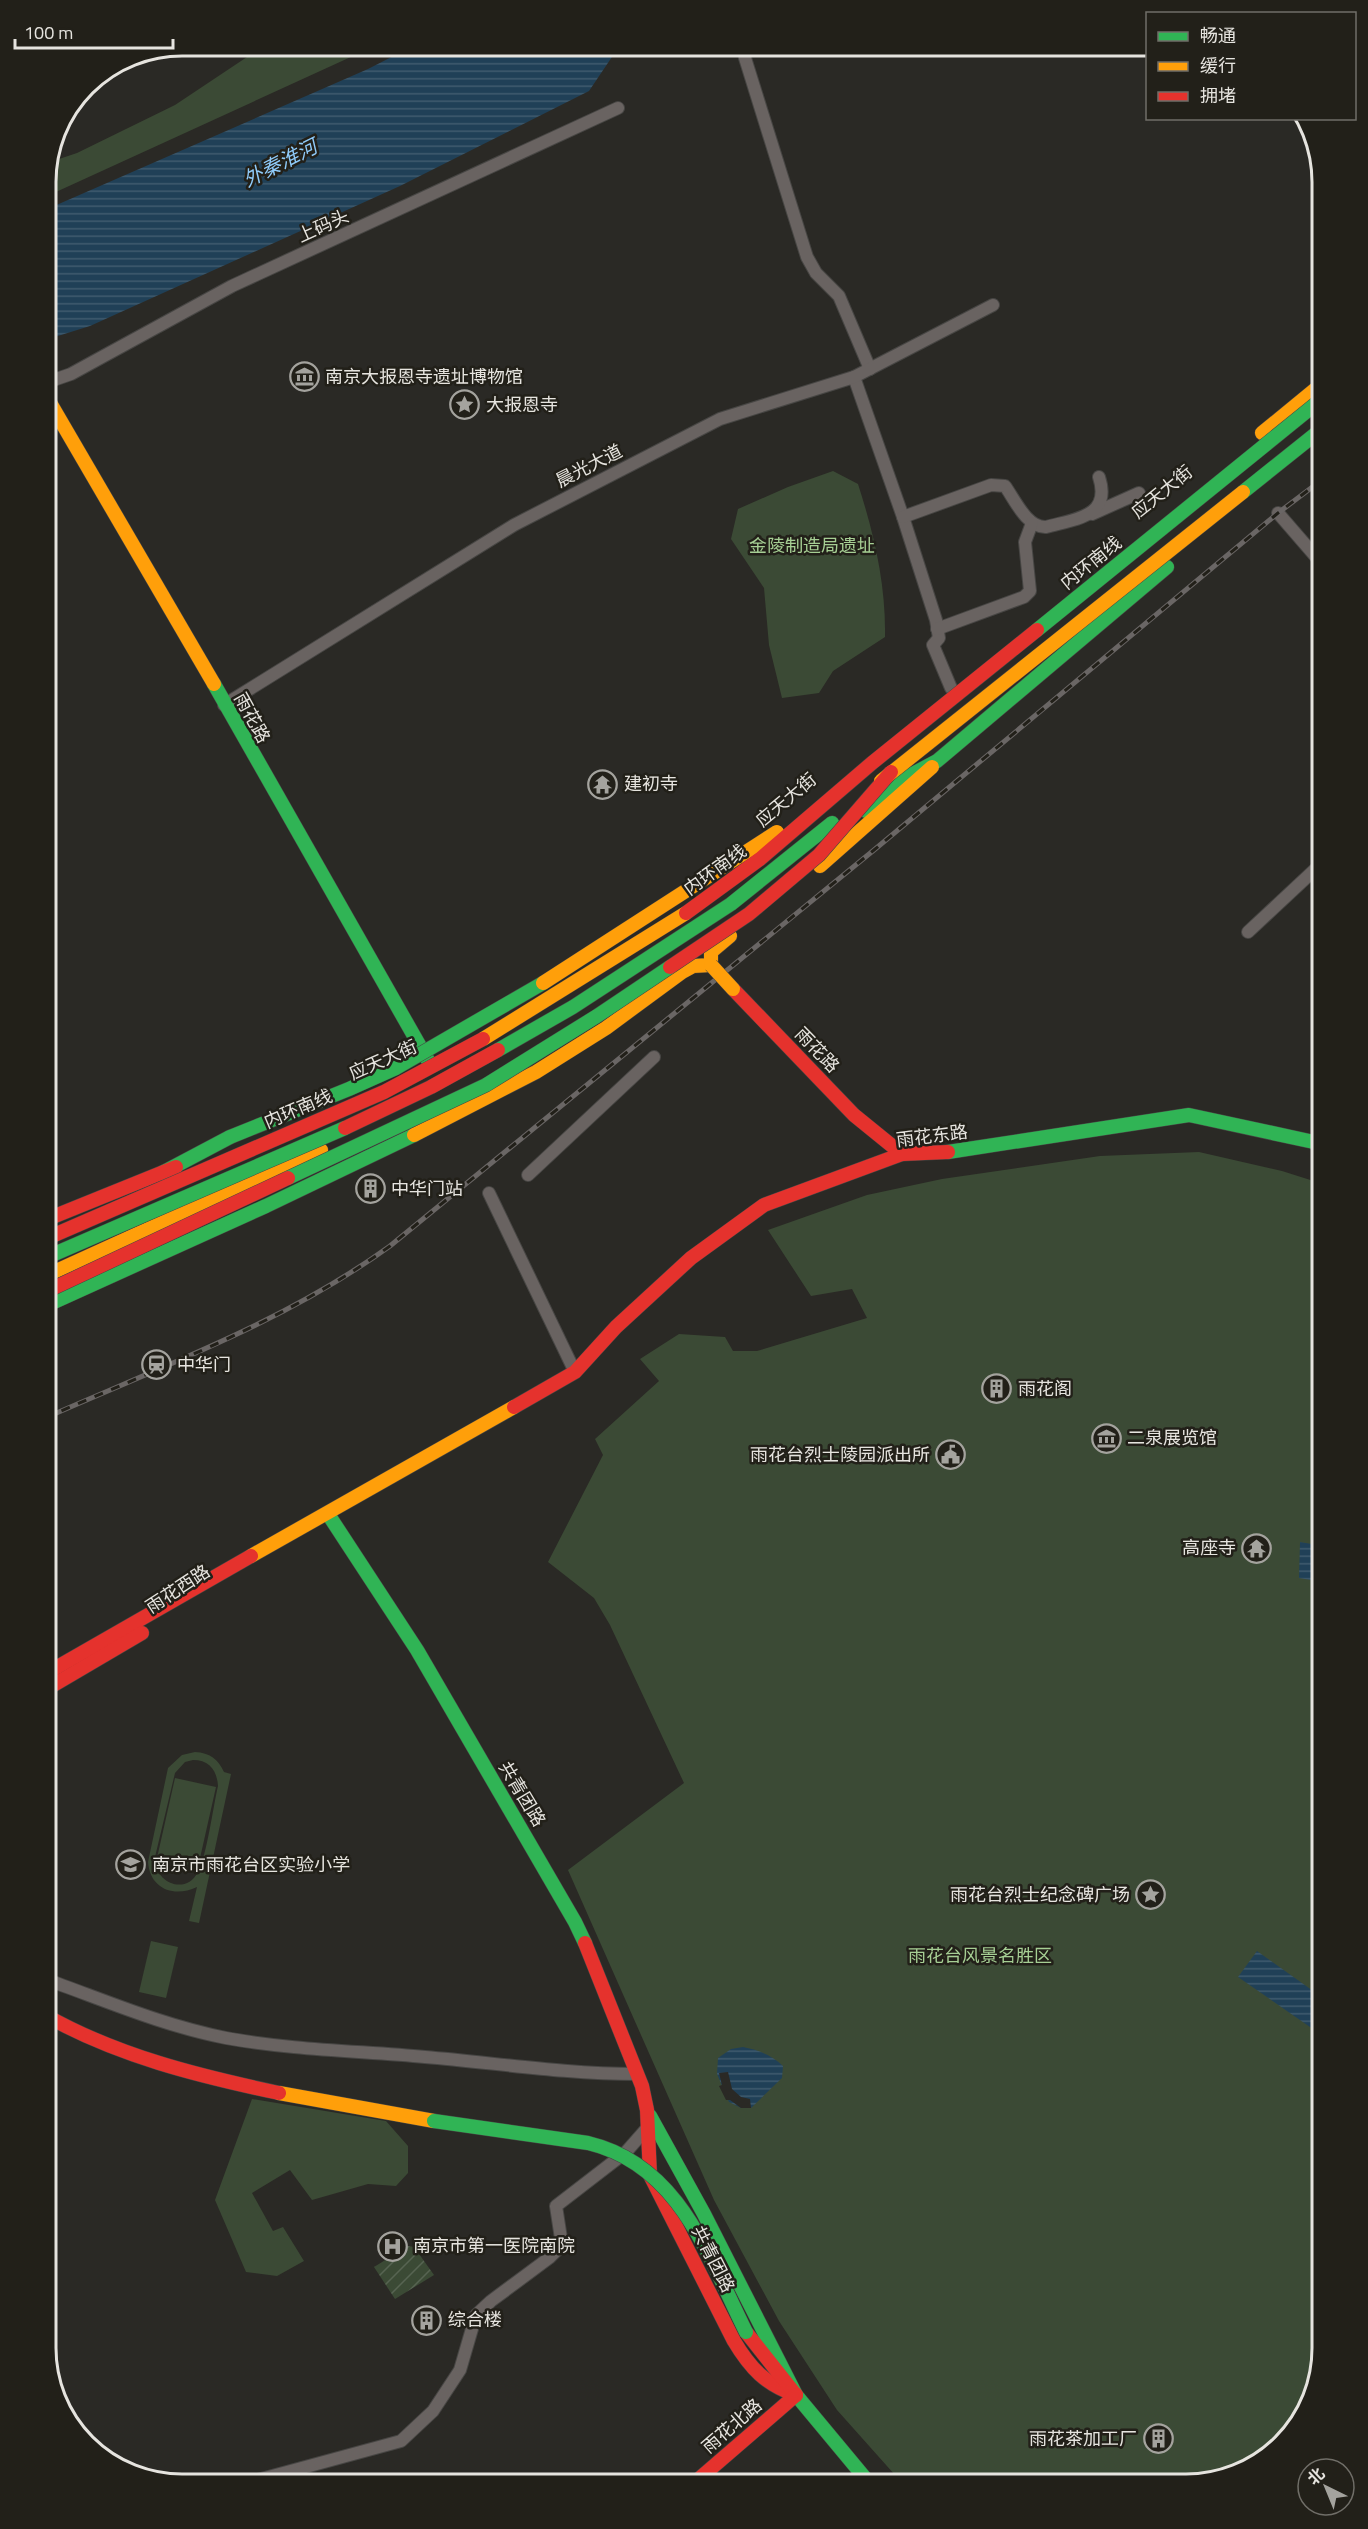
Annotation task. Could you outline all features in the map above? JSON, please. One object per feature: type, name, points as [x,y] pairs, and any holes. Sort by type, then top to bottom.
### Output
[{"type":"main road","name":"应天大街","points":[[56,1216],[428,1060],[568,977],[733,867],[1312,392]]},
{"type":"main road","name":"内环南线","points":[[56,1234],[384,1092],[483,1039],[687,913],[760,859],[881,756],[1312,407]]},
{"type":"main road","name":"雨花路","points":[[56,413],[156,582],[428,1060],[443,1095]]},
{"type":"main road","name":"内环南线","points":[[56,1253],[358,1123],[431,1088],[573,1007],[731,904],[891,772],[1312,437]]},
{"type":"main road","points":[[56,1301],[266,1206],[461,1112],[536,1072],[606,1028],[682,972],[693,966],[711,966],[711,952],[722,941],[811,873],[1152,578],[1312,449]]},
{"type":"main road","points":[[951,688],[982,724]]},
{"type":"main road","points":[[56,1271],[487,1074],[692,943],[823,847],[908,777],[938,761]]},
{"type":"main road","points":[[56,1287],[486,1084],[625,998],[749,914],[819,855],[891,772]]},
{"type":"main road","points":[[162,1173],[231,1137],[353,1087],[417,1057],[558,973],[669,902],[739,853],[811,816]]},
{"type":"main road","name":"雨花路","points":[[711,966],[854,1115],[902,1154]]},
{"type":"main road","points":[[443,1095],[472,1123]]},
{"type":"main road","name":"雨花东路","points":[[575,1372],[616,1327],[691,1258],[764,1205],[902,1154],[962,1151],[1189,1115],[1312,1142]]},
{"type":"main road","name":"雨花西路","points":[[56,1668],[575,1372]]},
{"type":"main road","name":"雨花西路","points":[[56,1684],[117,1650],[328,1514]]},
{"type":"main road","name":"共青团路","points":[[328,1514],[417,1650],[548,1871],[593,1960],[637,2074],[647,2110],[650,2175],[743,2357],[764,2381],[776,2389],[796,2395]]},
{"type":"main road","points":[[56,2020],[100,2042],[141,2057],[243,2085],[358,2111],[588,2143],[609,2148],[639,2164],[667,2188],[686,2212],[746,2332],[796,2395]]},
{"type":"main road","name":"共青团路","points":[[647,2110],[704,2214],[796,2395],[861,2474]]},
{"type":"main road","name":"雨花北路","points":[[705,2474],[796,2395]]},
{"type":"street","points":[[745,58],[807,257],[816,273],[839,296],[870,369]]},
{"type":"street","name":"上码头","points":[[56,379],[71,374],[232,286],[618,108]]},
{"type":"street","name":"晨光大道","points":[[224,705],[534,515],[720,419],[854,377],[993,305]]},
{"type":"street","points":[[854,377],[903,517],[938,629],[939,638],[933,645],[951,688]]},
{"type":"street","points":[[1091,514],[1098,506],[1103,489],[1099,477]]},
{"type":"street","points":[[903,517],[991,485],[1005,486],[1032,523],[1039,528],[1091,514],[1139,494]]},
{"type":"street","points":[[1278,513],[1312,552]]},
{"type":"street","points":[[938,629],[1017,601],[1030,591],[1025,542],[1032,523]]},
{"type":"street","points":[[1248,932],[1312,872]]},
{"type":"street","points":[[528,1175],[654,1057]]},
{"type":"street","points":[[489,1193],[575,1372]]},
{"type":"street","points":[[56,1983],[188,2029],[225,2038],[282,2046],[425,2057],[571,2073],[637,2074]]},
{"type":"street","points":[[283,2473],[401,2441],[433,2411],[460,2370],[476,2315],[491,2301],[549,2258],[562,2245],[556,2206],[626,2152],[639,2140],[648,2126]]},
{"type":"green space","points":[[248,56],[353,56],[56,192],[58,159],[77,153],[175,105]]},
{"type":"green space","name":"金陵制造局遗址","points":[[833,471],[858,484],[878,559],[885,637],[833,671],[819,693],[782,698],[769,645],[764,588],[731,539],[738,509],[788,487]]},
{"type":"green space","name":"雨花台风景名胜区","points":[[1199,1152],[1282,1171],[1312,1181],[1312,2348],[1310,2372],[1300,2403],[1276,2437],[1250,2457],[1211,2471],[1187,2474],[894,2474],[837,2410],[779,2321],[714,2200],[568,1870],[684,1783],[610,1625],[594,1598],[548,1562],[603,1455],[595,1439],[659,1381],[640,1359],[679,1334],[725,1337],[733,1351],[757,1351],[867,1318],[852,1289],[811,1296],[768,1230],[867,1195],[942,1179],[1100,1156]]},
{"type":"green space","points":[[195,1752],[209,1755],[216,1760],[224,1772],[231,1774],[199,1923],[189,1921],[197,1887],[180,1892],[165,1889],[153,1879],[148,1862],[168,1768],[182,1755]],"holes":[[[199,1760],[208,1764],[214,1771],[218,1786],[207,1843],[198,1872],[186,1884],[178,1885],[164,1879],[159,1873],[155,1857],[175,1773],[185,1762]]]},
{"type":"green space","points":[[175,1778],[216,1787],[198,1867],[157,1858]]},
{"type":"green space","points":[[151,1941],[178,1947],[166,1998],[139,1992]]},
{"type":"green space","points":[[252,2099],[386,2121],[408,2146],[408,2173],[396,2186],[368,2184],[312,2200],[290,2170],[252,2193],[273,2231],[283,2227],[304,2261],[277,2276],[246,2272],[215,2200]]},
{"type":"green space","points":[[408,2246],[414,2247],[434,2275],[395,2299],[374,2267]]},
{"type":"water","name":"外秦淮河","points":[[393,56],[613,56],[589,91],[400,186],[90,326],[56,337],[56,205]]},
{"type":"water","points":[[1300,1542],[1312,1544],[1312,1585],[1311,1580],[1299,1578]]},
{"type":"water","points":[[1257,1951],[1312,1990],[1312,2028],[1238,1977]]},
{"type":"water","points":[[743,2047],[764,2054],[783,2066],[782,2078],[751,2108],[741,2108],[729,2102],[717,2074],[718,2058],[731,2049]]},
{"type":"pier","points":[[728,2072],[732,2089],[741,2097],[750,2099],[751,2108],[741,2108],[730,2100],[726,2100],[719,2086],[722,2085],[719,2073]]},
{"type":"railway","points":[[56,1413],[266,1320],[350,1273],[390,1246],[1312,487]]},
{"type":"traffic: fast","points":[[1037,630],[1312,407]]},
{"type":"traffic: fast","points":[[1243,492],[1312,437]]},
{"type":"traffic: fast","points":[[866,811],[907,777],[937,761],[1167,567]]},
{"type":"traffic: fast","points":[[214,684],[430,1064]]},
{"type":"traffic: fast","points":[[498,1050],[573,1007],[731,904],[832,823]]},
{"type":"traffic: fast","points":[[288,1178],[486,1085],[597,1016],[670,967]]},
{"type":"traffic: fast","points":[[230,1137],[396,1068],[543,983]]},
{"type":"traffic: fast","points":[[948,1152],[1189,1115],[1312,1142]]},
{"type":"traffic: fast","points":[[56,1253],[345,1128]]},
{"type":"traffic: fast","points":[[56,1301],[266,1206],[414,1135]]},
{"type":"traffic: fast","points":[[162,1173],[230,1137]]},
{"type":"traffic: fast","points":[[328,1514],[417,1650],[585,1943]]},
{"type":"traffic: fast","points":[[650,2116],[704,2214],[796,2395],[861,2474]]},
{"type":"traffic: fast","points":[[434,2121],[588,2143],[620,2154],[646,2171],[668,2192],[687,2217],[704,2245],[746,2332]]},
{"type":"traffic: slow","points":[[1262,433],[1312,392]]},
{"type":"traffic: slow","points":[[56,413],[214,684]]},
{"type":"traffic: slow","points":[[881,781],[1243,492]]},
{"type":"traffic: slow","points":[[820,866],[932,767]]},
{"type":"traffic: slow","points":[[543,983],[777,832]]},
{"type":"traffic: slow","points":[[483,1039],[686,913]]},
{"type":"traffic: slow","points":[[414,1135],[536,1072],[606,1028],[682,972],[693,966],[711,965],[711,952],[730,936]]},
{"type":"traffic: slow","points":[[711,965],[733,989]]},
{"type":"traffic: slow","points":[[56,1271],[321,1150]]},
{"type":"traffic: slow","points":[[251,1556],[514,1407]]},
{"type":"traffic: slow","points":[[279,2093],[434,2121]]},
{"type":"traffic: jam","points":[[686,913],[760,859],[872,763],[1037,630]]},
{"type":"traffic: jam","points":[[670,967],[749,914],[819,855],[891,772]]},
{"type":"traffic: jam","points":[[733,989],[854,1115],[902,1154]]},
{"type":"traffic: jam","points":[[56,1234],[384,1092],[483,1039]]},
{"type":"traffic: jam","points":[[345,1128],[431,1087],[498,1050]]},
{"type":"traffic: jam","points":[[514,1407],[575,1372],[616,1327],[691,1258],[764,1205],[902,1154],[948,1152]]},
{"type":"traffic: jam","points":[[56,1216],[176,1167]]},
{"type":"traffic: jam","points":[[56,1287],[288,1178]]},
{"type":"traffic: jam","points":[[56,1668],[251,1556]]},
{"type":"traffic: jam","points":[[56,1684],[142,1633]]},
{"type":"traffic: jam","points":[[585,1943],[642,2086],[647,2110],[650,2175],[740,2351],[767,2381],[796,2395]]},
{"type":"traffic: jam","points":[[56,2021],[101,2042],[159,2063],[279,2093]]},
{"type":"traffic: jam","points":[[746,2332],[796,2395]]},
{"type":"traffic: jam","points":[[705,2474],[796,2395]]},
{"type":"place","name":"南京大报恩寺遗址博物馆","points":[[304,377]]},
{"type":"place","name":"大报恩寺","points":[[465,405]]},
{"type":"place","name":"建初寺","points":[[603,784]]},
{"type":"place","name":"中华门站","points":[[370,1189]]},
{"type":"place","name":"中华门","points":[[156,1365]]},
{"type":"place","name":"雨花阁","points":[[997,1389]]},
{"type":"place","name":"二泉展览馆","points":[[1106,1438]]},
{"type":"place","name":"雨花台烈士陵园派出所","points":[[951,1455]]},
{"type":"place","name":"高座寺","points":[[1257,1548]]},
{"type":"place","name":"南京市雨花台区实验小学","points":[[131,1865]]},
{"type":"place","name":"雨花台烈士纪念碑广场","points":[[1151,1895]]},
{"type":"place","name":"南京市第一医院南院","points":[[392,2246]]},
{"type":"place","name":"综合楼","points":[[427,2320]]},
{"type":"place","name":"雨花茶加工厂","points":[[1158,2439]]}]
